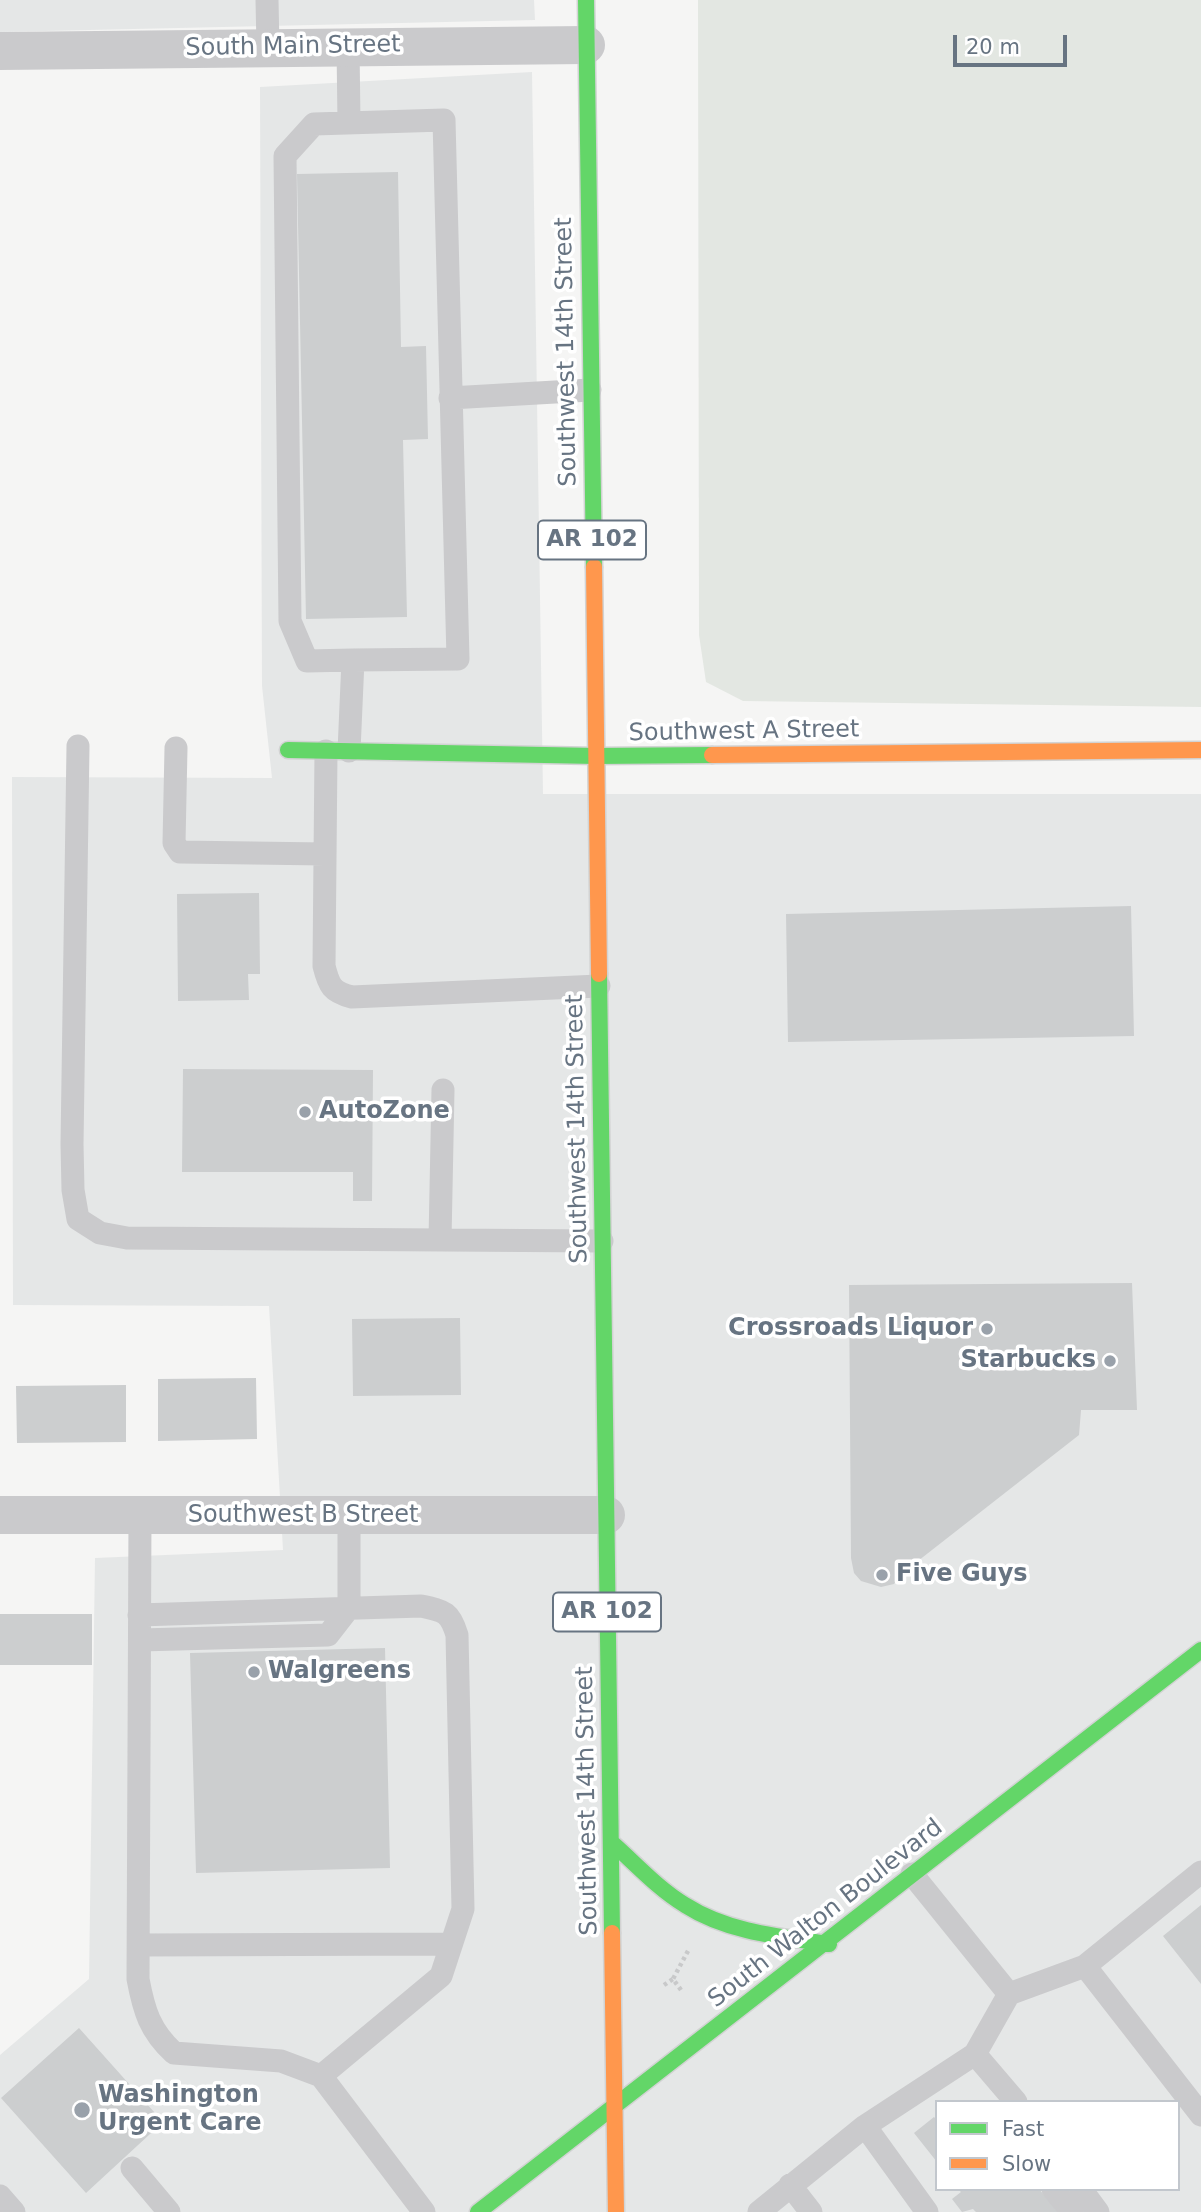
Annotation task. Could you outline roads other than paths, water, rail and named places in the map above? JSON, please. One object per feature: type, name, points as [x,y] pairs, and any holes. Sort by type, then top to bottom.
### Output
[{"type":"main road","name":"AR 102","points":[[586,0],[586,45]]},
{"type":"main road","name":"Southwest 14th Street","points":[[586,45],[616,2212]]},
{"type":"main road","name":"Southwest A Street","points":[[288,750],[596,756],[1201,750]]},
{"type":"main road","name":"South Walton Boulevard","points":[[478,2212],[829,1944],[912,1874],[1201,1650]]},
{"type":"main road","points":[[611,1842],[676,1898],[706,1918],[758,1933],[829,1944]]},
{"type":"street","name":"South Main Street","points":[[0,51],[586,45]]},
{"type":"street","name":"Southwest B Street","points":[[0,1515],[606,1515]]},
{"type":"lane","points":[[267,0],[268,47]]},
{"type":"lane","points":[[348,46],[349,123]]},
{"type":"lane","points":[[444,120],[450,398],[458,659],[307,661],[290,621],[285,156],[314,124],[444,120]]},
{"type":"lane","points":[[450,398],[590,390]]},
{"type":"lane","points":[[349,751],[353,660]]},
{"type":"lane","points":[[78,746],[72,1144],[73,1190],[78,1219],[100,1233],[127,1238],[602,1241]]},
{"type":"lane","points":[[176,748],[174,843],[180,852],[325,854]]},
{"type":"lane","points":[[326,751],[324,966],[329,985],[337,993],[352,997],[598,986]]},
{"type":"lane","points":[[440,1240],[443,1090]]},
{"type":"lane","points":[[140,1516],[138,1979],[144,2013],[163,2043],[174,2053],[281,2061],[321,2076],[424,2212]]},
{"type":"lane","points":[[140,1640],[327,1634],[349,1608],[349,1517]]},
{"type":"lane","points":[[139,1615],[421,1606],[439,1609],[452,1618],[457,1635],[463,1909],[441,1976],[321,2076]]},
{"type":"lane","points":[[759,2212],[865,2126],[975,2054],[1009,1994],[1086,1966],[1201,1872]]},
{"type":"lane","points":[[912,1874],[1009,1994]]},
{"type":"lane","points":[[139,1945],[450,1944]]},
{"type":"lane","points":[[1086,1966],[1201,2115]]},
{"type":"lane","points":[[975,2054],[1013,2100]]},
{"type":"lane","points":[[865,2126],[928,2212]]},
{"type":"lane","points":[[132,2168],[169,2212]]},
{"type":"lane","points":[[790,2185],[811,2212]]},
{"type":"lane","points":[[1055,2191],[1072,2212]]},
{"type":"lane","points":[[1082,2191],[1098,2212]]},
{"type":"lane","points":[[0,2196],[13,2212]]},
{"type":"place","name":"AutoZone","points":[[305,1112]]},
{"type":"place","name":"Crossroads Liquor","points":[[987,1329]]},
{"type":"place","name":"Starbucks","points":[[1110,1361]]},
{"type":"place","name":"Five Guys","points":[[882,1575]]},
{"type":"place","name":"Walgreens","points":[[254,1672]]},
{"type":"place","name":"Washington Urgent Care","points":[[82,2110]]}]
